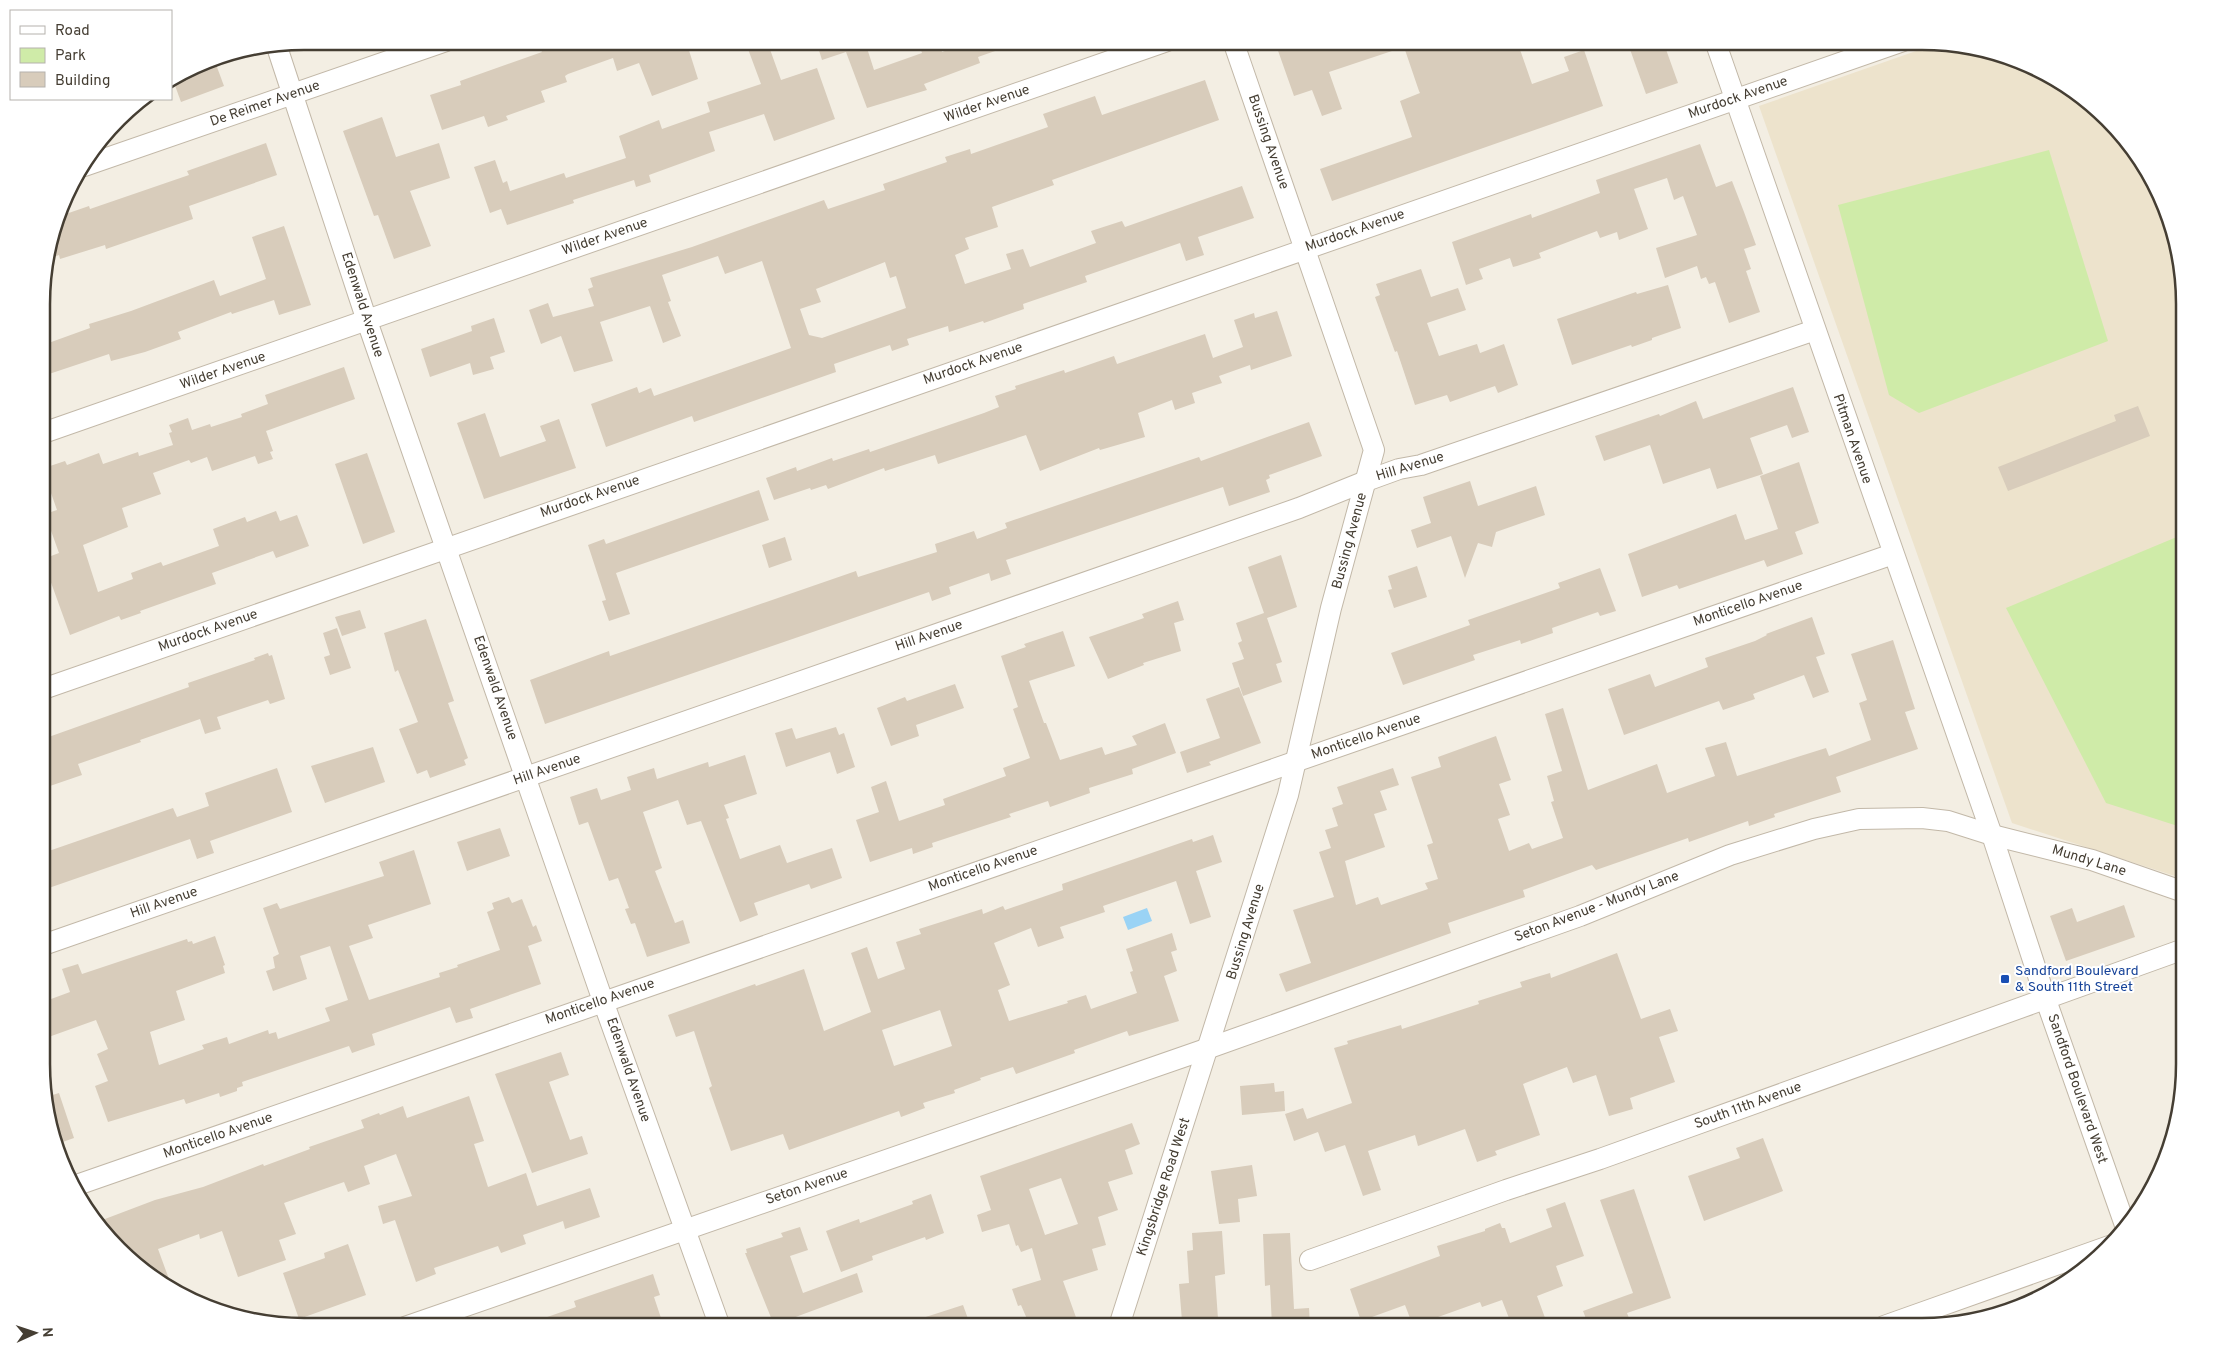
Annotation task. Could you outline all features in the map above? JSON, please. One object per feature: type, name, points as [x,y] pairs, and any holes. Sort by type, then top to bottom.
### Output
[{"type":"street","name":"De Reimer Avenue","points":[[93,163],[420,50]]},
{"type":"street","name":"Wilder Avenue","points":[[50,431],[1140,50]]},
{"type":"street","name":"Bussing Avenue","points":[[1209,1048],[1288,795],[1331,608],[1374,450],[1236,50]]},
{"type":"street","name":"Pitman Avenue","points":[[1718,50],[1992,835]]},
{"type":"street","name":"Murdock Avenue","points":[[50,686],[1877,50]]},
{"type":"street","name":"Edenwald Avenue","points":[[279,51],[367,321],[603,1001],[717,1318]]},
{"type":"street","name":"Hill Avenue","points":[[50,943],[1290,511],[1399,469],[1421,465],[1815,330]]},
{"type":"street","name":"Monticello Avenue","points":[[80,1184],[1893,554]]},
{"type":"street","name":"Seton Avenue - Mundy Lane","points":[[1209,1048],[1580,916],[1730,855],[1814,829],[1859,820],[1922,818],[1948,821],[1992,835]]},
{"type":"street","name":"Mundy Lane","points":[[1992,835],[2092,860],[2176,889]]},
{"type":"street","name":"Sandford Boulevard West","points":[[1992,835],[2046,1000],[2123,1220]]},
{"type":"street","name":"South 11th Avenue","points":[[1310,1260],[1506,1190],[1600,1160],[2176,952]]},
{"type":"street","name":"Seton Avenue","points":[[431,1318],[1209,1048]]},
{"type":"street","name":"Kingsbridge Road West","points":[[1122,1318],[1209,1048]]},
{"type":"street","points":[[1907,1318],[2094,1251]]},
{"type":"shaded area","points":[[1919,50],[1972,55],[2004,63],[2035,76],[2077,102],[2102,124],[2124,149],[2150,191],[2163,222],[2171,254],[2176,304],[2176,876],[2012,823],[1759,106]]},
{"type":"green space","points":[[2049,150],[2108,341],[1919,413],[1889,395],[1838,205]]},
{"type":"green space","points":[[2176,537],[2176,825],[2106,803],[2006,608]]},
{"type":"water","points":[[1147,908],[1152,921],[1128,930],[1123,917]]},
{"type":"building","points":[[541,50],[689,50],[698,79],[652,96],[639,63],[617,71],[613,58],[568,74],[565,76],[567,82],[541,91],[545,102],[506,116],[508,120],[488,127],[484,116],[442,130],[430,95],[461,85],[460,81],[542,52]]},
{"type":"building","points":[[748,50],[770,50],[781,80],[817,68],[835,119],[774,141],[764,114],[709,132],[715,151],[649,175],[651,182],[636,187],[634,180],[573,200],[574,203],[507,225],[501,209],[490,213],[474,167],[495,160],[503,183],[507,181],[510,191],[564,173],[566,178],[626,158],[619,136],[659,120],[662,129],[710,112],[707,102],[761,84]]},
{"type":"building","points":[[819,50],[868,50],[874,70],[922,53],[921,50],[941,50],[942,52],[948,50],[998,50],[978,57],[980,63],[924,84],[927,90],[867,108],[846,52],[822,60]]},
{"type":"building","points":[[1278,50],[1395,50],[1329,72],[1342,109],[1322,116],[1312,90],[1294,96]]},
{"type":"building","points":[[1405,50],[1520,50],[1532,84],[1569,71],[1564,57],[1584,50],[1603,106],[1332,201],[1320,169],[1412,137],[1400,101],[1420,93]]},
{"type":"building","points":[[1630,50],[1666,50],[1678,83],[1646,94]]},
{"type":"building","points":[[216,65],[224,86],[181,102],[175,85]]},
{"type":"building","points":[[1205,80],[1219,120],[1052,180],[1054,185],[992,207],[998,227],[965,238],[969,249],[955,255],[965,284],[1011,269],[1006,254],[1023,249],[1030,267],[1096,243],[1091,231],[1122,221],[1125,227],[1242,186],[1254,218],[1198,237],[1204,255],[1186,261],[1180,243],[1085,276],[1087,282],[1023,304],[1024,309],[984,323],[983,321],[949,332],[948,326],[907,339],[909,345],[892,351],[890,345],[834,364],[836,372],[694,422],[692,416],[606,447],[591,404],[637,387],[639,393],[651,388],[654,396],[791,348],[762,261],[725,274],[718,256],[662,275],[671,301],[668,302],[681,336],[663,343],[650,306],[600,322],[613,361],[574,372],[561,336],[541,344],[529,310],[548,303],[553,317],[594,306],[588,289],[593,287],[590,278],[692,247],[824,200],[828,209],[885,190],[883,184],[947,162],[945,157],[970,149],[971,154],[1048,127],[1043,114],[1095,96],[1102,115]],"holes":[[[885,262],[890,278],[896,276],[906,308],[822,338],[809,335],[800,309],[821,302],[816,289]]]},
{"type":"building","points":[[382,117],[396,157],[439,143],[450,178],[410,191],[431,246],[394,259],[378,215],[374,216],[343,131]]},
{"type":"building","points":[[266,143],[277,175],[189,206],[193,219],[106,249],[105,245],[60,259],[59,255],[54,257],[66,214],[89,206],[90,209],[189,175],[187,171]]},
{"type":"building","points":[[1700,144],[1716,187],[1732,181],[1756,245],[1744,249],[1751,269],[1746,271],[1760,312],[1729,323],[1715,282],[1709,284],[1706,277],[1701,279],[1697,266],[1665,278],[1656,248],[1697,235],[1683,196],[1674,200],[1667,178],[1634,189],[1648,229],[1619,240],[1617,232],[1600,238],[1597,231],[1539,253],[1541,258],[1517,266],[1513,267],[1510,258],[1479,269],[1483,279],[1466,285],[1452,242],[1531,214],[1532,218],[1600,193],[1596,180]]},
{"type":"building","points":[[284,226],[311,305],[279,315],[274,300],[232,314],[231,312],[178,332],[181,339],[145,352],[111,361],[109,354],[50,374],[50,342],[90,328],[89,324],[131,311],[214,280],[220,296],[266,279],[252,237]]},
{"type":"building","points":[[1421,269],[1431,297],[1458,288],[1466,310],[1427,323],[1439,356],[1477,344],[1480,353],[1504,344],[1518,385],[1498,393],[1495,386],[1450,402],[1447,395],[1415,405],[1397,351],[1395,352],[1375,297],[1380,295],[1376,284]]},
{"type":"building","points":[[1668,285],[1681,328],[1632,347],[1631,345],[1572,365],[1557,319],[1636,292],[1637,294]]},
{"type":"building","points":[[1277,311],[1292,356],[1251,370],[1250,365],[1219,376],[1222,383],[1192,393],[1195,403],[1175,410],[1172,400],[1138,413],[1145,437],[1100,450],[1099,448],[1040,471],[1026,435],[938,464],[935,455],[885,471],[884,468],[828,489],[826,485],[811,490],[810,488],[774,500],[766,478],[796,467],[797,471],[832,458],[833,461],[869,449],[870,452],[984,413],[999,407],[995,396],[1016,389],[1015,386],[1064,370],[1065,373],[1114,356],[1117,364],[1205,334],[1213,358],[1243,347],[1234,320],[1254,313],[1255,318]]},
{"type":"building","points":[[494,318],[505,352],[490,357],[494,369],[473,375],[470,363],[430,377],[421,349],[472,331],[471,326]]},
{"type":"building","points":[[344,367],[355,399],[266,431],[273,451],[270,452],[273,459],[258,464],[255,456],[212,471],[207,457],[191,463],[189,460],[153,473],[161,494],[122,508],[128,527],[83,545],[98,592],[133,579],[131,573],[161,562],[163,566],[219,546],[213,529],[245,517],[247,522],[276,511],[280,521],[297,515],[309,546],[276,558],[273,551],[212,573],[216,584],[140,611],[141,613],[121,620],[119,616],[70,635],[50,580],[50,556],[59,553],[50,528],[50,512],[57,510],[50,490],[50,466],[65,461],[67,465],[99,453],[103,464],[138,452],[139,456],[173,445],[169,433],[172,432],[169,425],[188,418],[192,430],[210,424],[211,427],[242,417],[241,414],[268,404],[265,395]]},
{"type":"building","points":[[1793,387],[1809,432],[1792,438],[1787,425],[1750,438],[1763,474],[1717,489],[1710,468],[1663,484],[1650,445],[1604,461],[1595,436],[1659,414],[1660,416],[1696,401],[1703,419]]},
{"type":"building","points":[[2138,406],[2150,436],[2008,491],[1998,467],[2116,421],[2114,415]]},
{"type":"building","points":[[485,413],[500,457],[546,441],[540,426],[559,419],[576,468],[484,499],[457,423]]},
{"type":"building","points":[[1309,422],[1322,456],[1269,475],[1270,478],[1266,480],[1270,492],[1229,506],[1223,487],[1006,560],[1011,574],[991,581],[989,573],[949,587],[951,594],[932,601],[929,592],[545,724],[530,680],[609,651],[610,656],[856,571],[858,577],[937,552],[935,544],[974,531],[977,539],[1007,528],[1005,523],[1199,457],[1201,461]]},
{"type":"building","points":[[367,453],[395,532],[363,544],[335,464]]},
{"type":"building","points":[[1799,462],[1819,523],[1795,532],[1803,554],[1767,567],[1764,560],[1679,589],[1677,585],[1642,597],[1628,554],[1736,514],[1745,540],[1778,529],[1760,476]]},
{"type":"building","points":[[1470,481],[1478,506],[1536,486],[1545,515],[1496,532],[1492,547],[1478,543],[1465,578],[1451,536],[1417,548],[1411,530],[1431,523],[1423,497]]},
{"type":"building","points":[[759,490],[769,520],[616,573],[630,614],[609,621],[602,601],[606,600],[588,545],[604,539],[606,544]]},
{"type":"building","points":[[785,537],[792,560],[769,568],[762,545]]},
{"type":"building","points":[[1281,555],[1297,607],[1267,618],[1282,662],[1276,664],[1282,682],[1243,696],[1232,663],[1244,659],[1238,643],[1242,641],[1236,623],[1264,613],[1248,567]]},
{"type":"building","points":[[1417,566],[1427,597],[1394,608],[1388,590],[1392,589],[1388,576]]},
{"type":"building","points":[[1600,568],[1616,611],[1600,616],[1598,612],[1552,628],[1553,633],[1521,644],[1520,640],[1473,655],[1475,660],[1403,685],[1391,653],[1470,625],[1468,620],[1560,588],[1558,583]]},
{"type":"building","points":[[1178,601],[1184,620],[1174,623],[1181,651],[1143,663],[1144,665],[1108,679],[1089,637],[1144,618],[1142,614]]},
{"type":"building","points":[[360,610],[366,628],[342,636],[335,617]]},
{"type":"building","points":[[1812,617],[1825,654],[1816,657],[1829,692],[1813,698],[1804,675],[1753,694],[1755,699],[1723,710],[1719,701],[1624,735],[1608,689],[1650,674],[1655,687],[1708,667],[1705,658],[1755,641],[1766,634]]},
{"type":"building","points":[[426,619],[454,701],[448,703],[468,758],[464,760],[466,765],[430,778],[427,770],[417,774],[399,729],[418,722],[398,670],[395,672],[384,633]]},
{"type":"building","points":[[337,628],[351,668],[330,675],[324,657],[330,655],[323,633]]},
{"type":"building","points":[[1063,631],[1075,666],[1029,681],[1060,760],[1102,747],[1105,755],[1137,745],[1132,736],[1165,723],[1176,753],[1132,769],[1133,774],[1089,788],[1090,793],[1050,807],[1048,801],[1009,814],[1011,817],[932,843],[933,847],[913,854],[912,848],[870,862],[856,820],[879,812],[871,787],[886,781],[899,821],[945,805],[943,799],[1006,776],[1003,768],[1030,758],[1013,709],[1018,707],[1001,656],[1026,647],[1024,644]]},
{"type":"building","points":[[1893,640],[1915,709],[1905,712],[1918,749],[1836,777],[1841,792],[1774,814],[1775,817],[1749,826],[1748,821],[1689,842],[1688,838],[1596,870],[1592,865],[1523,890],[1525,897],[1448,923],[1451,933],[1286,992],[1279,974],[1311,963],[1293,910],[1334,897],[1319,852],[1331,848],[1325,830],[1338,826],[1332,808],[1343,804],[1337,787],[1393,768],[1399,785],[1380,791],[1387,810],[1374,814],[1385,847],[1345,861],[1356,905],[1378,897],[1381,905],[1428,889],[1425,883],[1438,879],[1427,845],[1433,843],[1411,777],[1441,767],[1438,757],[1496,736],[1511,780],[1499,784],[1510,815],[1498,819],[1509,851],[1529,843],[1532,849],[1563,838],[1551,802],[1554,801],[1547,776],[1562,771],[1545,714],[1563,708],[1588,790],[1657,764],[1667,793],[1715,776],[1705,748],[1726,742],[1737,776],[1826,748],[1829,756],[1871,740],[1859,703],[1867,700],[1851,654]]},
{"type":"building","points":[[268,653],[269,656],[272,655],[285,699],[270,704],[268,700],[217,717],[221,729],[205,734],[200,719],[140,740],[141,742],[78,764],[82,775],[50,786],[50,737],[189,687],[188,683],[255,660],[254,658]]},
{"type":"building","points":[[955,684],[964,708],[916,725],[919,736],[891,746],[877,708],[905,697],[907,701]]},
{"type":"building","points":[[1239,687],[1261,743],[1209,762],[1211,765],[1187,773],[1180,752],[1220,738],[1206,699]]},
{"type":"building","points":[[836,727],[839,735],[844,733],[855,767],[837,774],[830,752],[786,767],[775,733],[792,728],[796,739]]},
{"type":"building","points":[[373,747],[385,782],[325,803],[311,766]]},
{"type":"building","points":[[745,755],[757,794],[724,805],[729,818],[726,819],[740,859],[780,845],[787,863],[832,848],[842,878],[811,889],[809,884],[754,903],[758,915],[740,922],[701,821],[687,825],[678,800],[643,812],[662,868],[655,871],[675,923],[683,920],[690,943],[647,957],[635,923],[631,924],[625,909],[629,908],[618,878],[609,881],[588,822],[579,825],[570,797],[597,788],[601,800],[631,790],[627,777],[654,768],[657,779],[708,762],[709,767]]},
{"type":"building","points":[[277,768],[292,812],[210,841],[214,853],[197,859],[190,839],[50,888],[50,851],[173,808],[177,817],[209,806],[205,793]]},
{"type":"building","points":[[500,828],[510,856],[467,871],[457,842]]},
{"type":"building","points":[[1213,835],[1222,862],[1196,871],[1211,917],[1190,924],[1176,881],[1103,906],[1105,912],[1060,927],[1064,938],[1038,947],[1031,928],[994,943],[1010,985],[998,990],[1009,1021],[1068,1003],[1067,1001],[1086,995],[1091,1009],[1137,993],[1130,972],[1133,971],[1126,949],[1172,933],[1177,950],[1171,952],[1177,971],[1164,976],[1179,1021],[1129,1036],[1127,1031],[1074,1050],[1075,1053],[1016,1074],[1013,1067],[980,1078],[981,1080],[954,1090],[955,1093],[923,1103],[925,1108],[901,1117],[899,1111],[789,1150],[783,1134],[731,1151],[709,1088],[712,1086],[694,1031],[676,1037],[668,1015],[804,969],[824,1031],[871,1012],[851,953],[867,947],[878,979],[905,969],[896,942],[921,934],[919,929],[982,909],[983,914],[1003,906],[1005,910],[1063,890],[1062,884],[1192,839],[1193,842]],"holes":[[[940,1010],[952,1046],[894,1066],[882,1030]]]},
{"type":"building","points":[[414,850],[431,904],[368,925],[373,938],[349,946],[369,1000],[440,977],[439,973],[500,950],[487,912],[494,909],[492,903],[509,897],[512,903],[522,899],[533,927],[536,925],[542,941],[528,946],[541,984],[470,1009],[473,1018],[456,1023],[450,1007],[372,1034],[375,1045],[352,1053],[349,1046],[242,1082],[243,1086],[237,1088],[237,1091],[220,1097],[219,1093],[186,1104],[184,1099],[108,1122],[95,1086],[108,1081],[97,1054],[108,1049],[96,1020],[50,1036],[50,999],[70,992],[62,969],[78,964],[82,974],[187,939],[188,942],[192,941],[193,944],[215,936],[225,965],[223,966],[225,973],[176,991],[185,1020],[150,1032],[159,1065],[204,1049],[202,1045],[227,1037],[229,1044],[268,1030],[269,1034],[276,1032],[278,1039],[330,1021],[325,1008],[348,1000],[330,946],[300,956],[307,979],[273,991],[266,971],[275,968],[273,957],[279,954],[263,908],[277,903],[280,909],[384,876],[379,862]]},
{"type":"building","points":[[2124,905],[2135,937],[2066,961],[2050,916],[2072,908],[2077,922]]},
{"type":"building","points":[[1617,953],[1641,1019],[1670,1009],[1678,1031],[1659,1037],[1675,1082],[1630,1098],[1633,1109],[1609,1116],[1596,1075],[1573,1083],[1567,1067],[1523,1084],[1540,1135],[1495,1151],[1497,1155],[1477,1162],[1465,1129],[1418,1146],[1415,1135],[1368,1151],[1381,1190],[1363,1196],[1345,1145],[1325,1152],[1318,1132],[1294,1141],[1285,1114],[1303,1108],[1307,1119],[1352,1103],[1334,1048],[1348,1044],[1347,1041],[1401,1025],[1402,1029],[1479,1004],[1478,1001],[1522,987],[1520,982],[1550,973],[1551,978]]},
{"type":"building","points":[[561,1052],[569,1075],[549,1082],[570,1140],[582,1136],[588,1154],[532,1173],[495,1074]]},
{"type":"building","points":[[1274,1083],[1275,1092],[1284,1091],[1285,1111],[1242,1115],[1240,1086]]},
{"type":"building","points":[[59,1093],[74,1138],[62,1142],[52,1095]]},
{"type":"building","points":[[469,1096],[484,1141],[474,1144],[488,1187],[526,1173],[537,1206],[590,1188],[600,1217],[565,1229],[563,1221],[523,1235],[526,1244],[501,1253],[498,1246],[434,1268],[436,1274],[416,1282],[395,1220],[383,1224],[378,1206],[412,1196],[396,1154],[364,1166],[370,1184],[348,1192],[344,1182],[284,1203],[296,1234],[279,1240],[286,1260],[238,1277],[222,1231],[200,1239],[199,1234],[158,1249],[169,1279],[136,1255],[103,1220],[155,1200],[203,1187],[263,1164],[264,1166],[310,1149],[309,1147],[364,1128],[361,1120],[379,1113],[380,1115],[403,1106],[407,1118]]},
{"type":"building","points":[[1132,1123],[1140,1144],[1125,1150],[1133,1174],[1108,1182],[1118,1210],[1098,1217],[1106,1245],[1092,1249],[1098,1270],[1063,1281],[1076,1318],[1027,1318],[1021,1305],[1018,1306],[1012,1289],[1041,1280],[1032,1248],[1021,1252],[1018,1245],[1016,1246],[1009,1224],[982,1232],[977,1215],[991,1210],[980,1176]],"holes":[[[1061,1178],[1078,1224],[1045,1235],[1029,1189]]]},
{"type":"building","points":[[1763,1138],[1783,1191],[1704,1221],[1688,1176],[1740,1158],[1736,1148]]},
{"type":"building","points":[[1252,1165],[1257,1196],[1238,1199],[1240,1222],[1219,1224],[1211,1171]]},
{"type":"building","points":[[1634,1189],[1671,1298],[1627,1313],[1629,1318],[1586,1318],[1583,1311],[1633,1293],[1600,1200]]},
{"type":"building","points":[[931,1194],[944,1233],[926,1240],[925,1237],[872,1256],[873,1260],[841,1272],[826,1231],[859,1219],[860,1223],[913,1204],[912,1201]]},
{"type":"building","points":[[1565,1202],[1584,1256],[1556,1266],[1563,1286],[1537,1296],[1545,1318],[1509,1318],[1502,1300],[1482,1307],[1480,1302],[1435,1318],[1410,1318],[1405,1305],[1369,1318],[1360,1318],[1350,1289],[1440,1256],[1437,1246],[1485,1231],[1485,1229],[1500,1223],[1502,1228],[1505,1228],[1510,1243],[1552,1227],[1546,1209]]},
{"type":"building","points":[[800,1227],[808,1250],[790,1256],[803,1293],[857,1273],[863,1292],[793,1318],[771,1318],[745,1253],[747,1253],[746,1249],[783,1237],[781,1233]]},
{"type":"building","points":[[1222,1231],[1225,1274],[1215,1276],[1218,1318],[1182,1318],[1179,1284],[1189,1283],[1187,1251],[1193,1250],[1192,1233]]},
{"type":"building","points":[[1290,1233],[1294,1309],[1309,1308],[1310,1318],[1272,1318],[1270,1285],[1265,1286],[1263,1234]]},
{"type":"building","points":[[348,1244],[366,1295],[299,1318],[283,1273],[325,1258],[324,1253]]},
{"type":"building","points":[[653,1274],[660,1295],[654,1297],[661,1318],[544,1318],[576,1307],[574,1301]]},
{"type":"building","points":[[963,1305],[968,1318],[923,1318]]},
{"type":"place","name":"Sandford Boulevard & South 11th Street","points":[[2005,979]]}]
